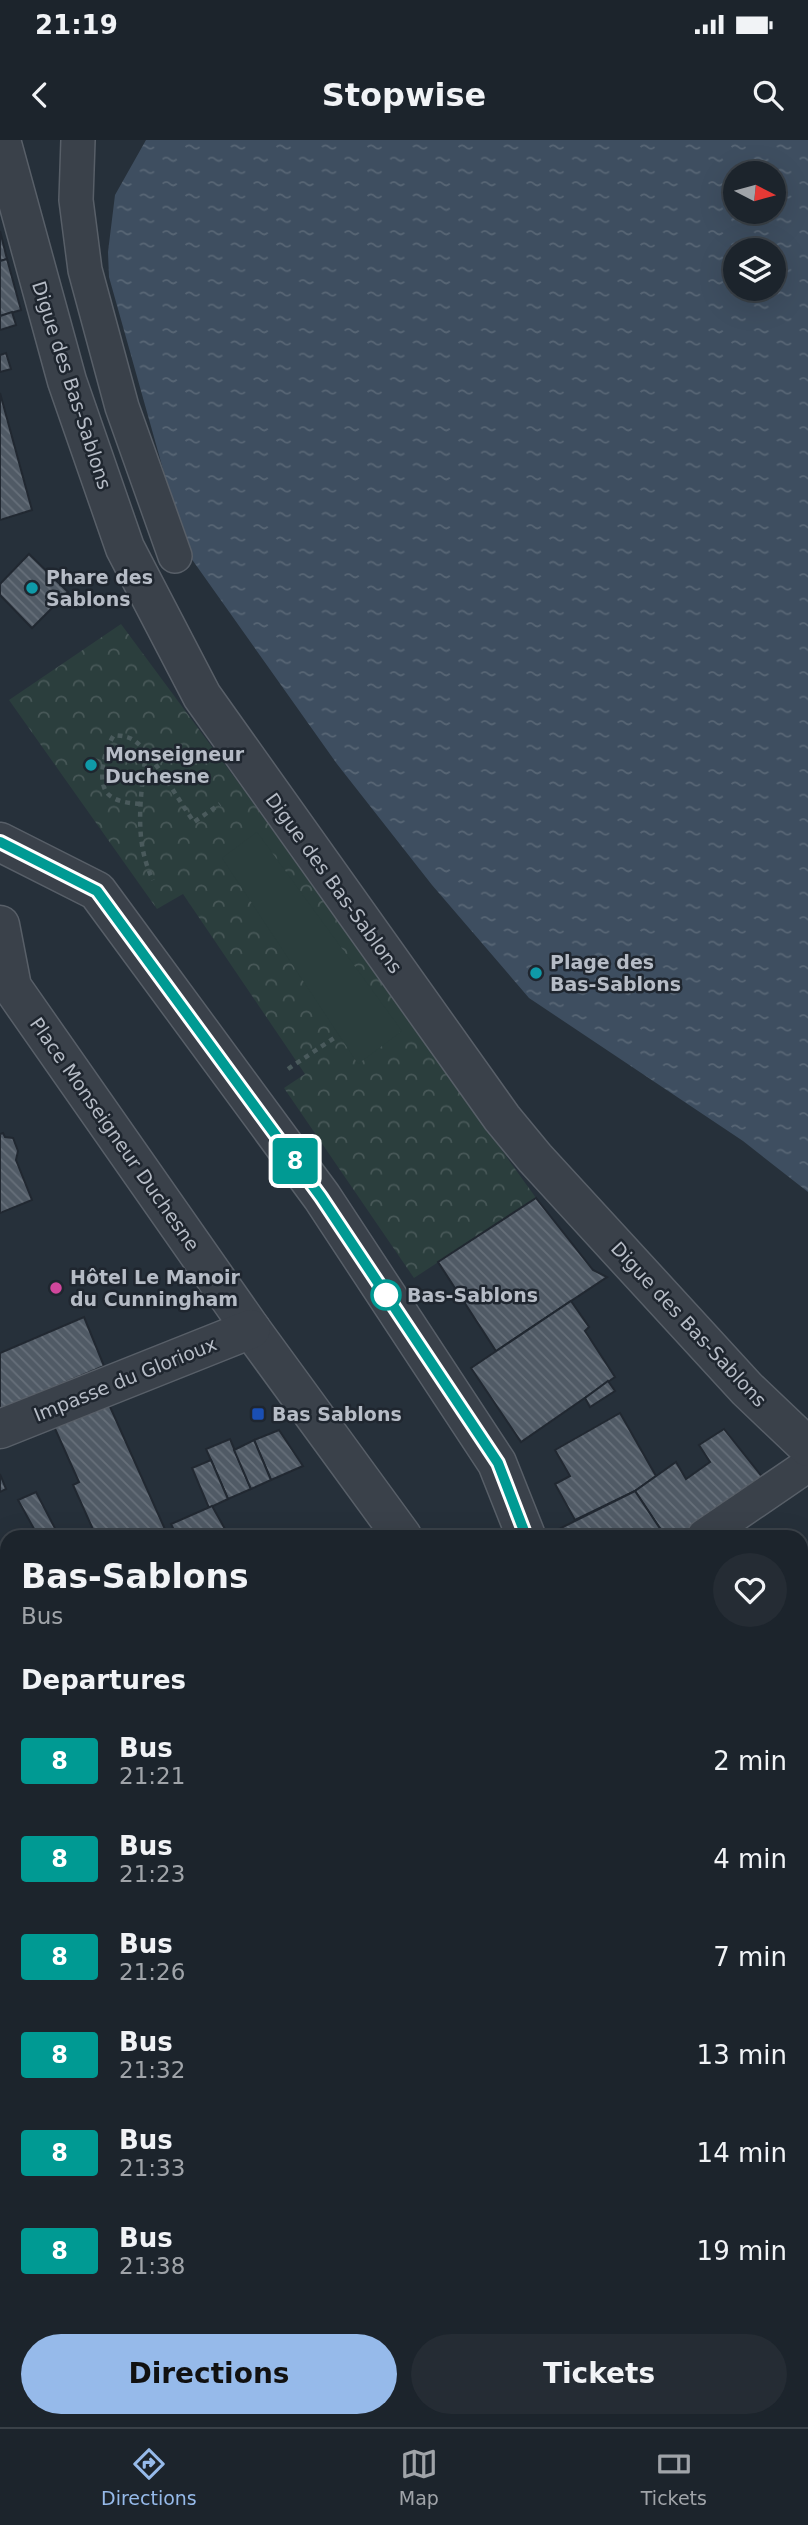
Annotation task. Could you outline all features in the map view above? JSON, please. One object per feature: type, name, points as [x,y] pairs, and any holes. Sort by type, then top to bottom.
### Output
[{"type":"street","name":"Digue des Bas-Sablons","points":[[1,140],[67,381],[125,548],[202,695],[502,1118],[535,1158],[747,1389],[808,1447]]},
{"type":"street","points":[[0,842],[97,891],[321,1197],[498,1463],[524,1530]]},
{"type":"street","name":"Place Monseigneur Duchesne","points":[[0,925],[12,987],[250,1329],[398,1530]]},
{"type":"street","name":"Impasse du Glorioux","points":[[0,1429],[250,1329]]},
{"type":"lane","points":[[78,140],[76,201],[85,270],[122,407],[175,556]]},
{"type":"lane","points":[[713,1530],[808,1465]]},
{"type":"path","points":[[140,804],[121,801],[107,793],[103,782],[104,760],[107,744],[114,735],[134,740],[146,752],[194,822],[225,801]]},
{"type":"path","points":[[146,752],[140,804],[144,861],[155,883]]},
{"type":"path","points":[[297,1064],[334,1038]]},
{"type":"green space","points":[[121,624],[246,793],[536,1198],[414,1278],[284,1088],[305,1074],[183,894],[157,909],[9,700]]},
{"type":"green space","points":[[257,832],[402,1031],[358,1064],[222,858]]},
{"type":"water","points":[[146,140],[808,140],[808,1192],[743,1141],[529,998],[432,885],[337,764],[186,551],[109,277],[108,252],[115,195]]},
{"type":"building","points":[[0,231],[7,259],[0,261]]},
{"type":"building","points":[[7,259],[21,310],[0,316],[0,261]]},
{"type":"building","points":[[12,312],[16,325],[0,330],[0,316]]},
{"type":"building","points":[[6,353],[11,369],[0,372],[0,355]]},
{"type":"building","points":[[0,393],[32,510],[0,520]]},
{"type":"building","name":"Phare des Sablons","points":[[29,554],[68,592],[32,628],[0,595],[0,584]]},
{"type":"building","points":[[3,1133],[5,1137],[13,1138],[18,1151],[16,1160],[32,1200],[0,1213],[0,1134]]},
{"type":"building","points":[[536,1198],[593,1270],[607,1277],[496,1351],[438,1262]]},
{"type":"building","points":[[571,1301],[589,1327],[585,1331],[615,1377],[521,1442],[471,1368]]},
{"type":"building","points":[[84,1317],[104,1366],[0,1410],[0,1353]]},
{"type":"building","points":[[608,1381],[615,1391],[590,1407],[585,1398]]},
{"type":"building","points":[[107,1400],[165,1530],[93,1530],[73,1485],[79,1482],[52,1422]]},
{"type":"building","points":[[620,1413],[656,1476],[635,1491],[575,1520],[555,1484],[570,1476],[555,1450]]},
{"type":"building","points":[[724,1429],[763,1478],[688,1530],[661,1530],[635,1491],[676,1462],[686,1479],[710,1462],[699,1445]]},
{"type":"building","points":[[279,1430],[303,1466],[271,1480],[254,1440]]},
{"type":"building","points":[[230,1439],[251,1489],[228,1499],[206,1449]]},
{"type":"building","points":[[254,1440],[271,1480],[251,1489],[234,1450]]},
{"type":"building","points":[[211,1460],[228,1499],[209,1508],[192,1468]]},
{"type":"building","points":[[0,1474],[6,1489],[0,1492]]},
{"type":"building","points":[[635,1491],[661,1530],[557,1530]]},
{"type":"building","points":[[36,1492],[56,1530],[35,1530],[18,1500]]},
{"type":"building","points":[[212,1506],[226,1530],[174,1530],[171,1524]]},
{"type":"bus line","name":"8","points":[[0,842],[97,891],[321,1197],[498,1463],[524,1530]]},
{"type":"place","name":"Phare des Sablons","points":[[32,588]]},
{"type":"place","name":"Monseigneur Duchesne","points":[[91,765]]},
{"type":"place","name":"Plage des Bas-Sablons","points":[[536,973]]},
{"type":"place","name":"Hôtel Le Manoir du Cunningham","points":[[56,1288]]},
{"type":"place","name":"Bas-Sablons","points":[[386,1295]]},
{"type":"place","name":"Bas Sablons","points":[[258,1414]]}]
